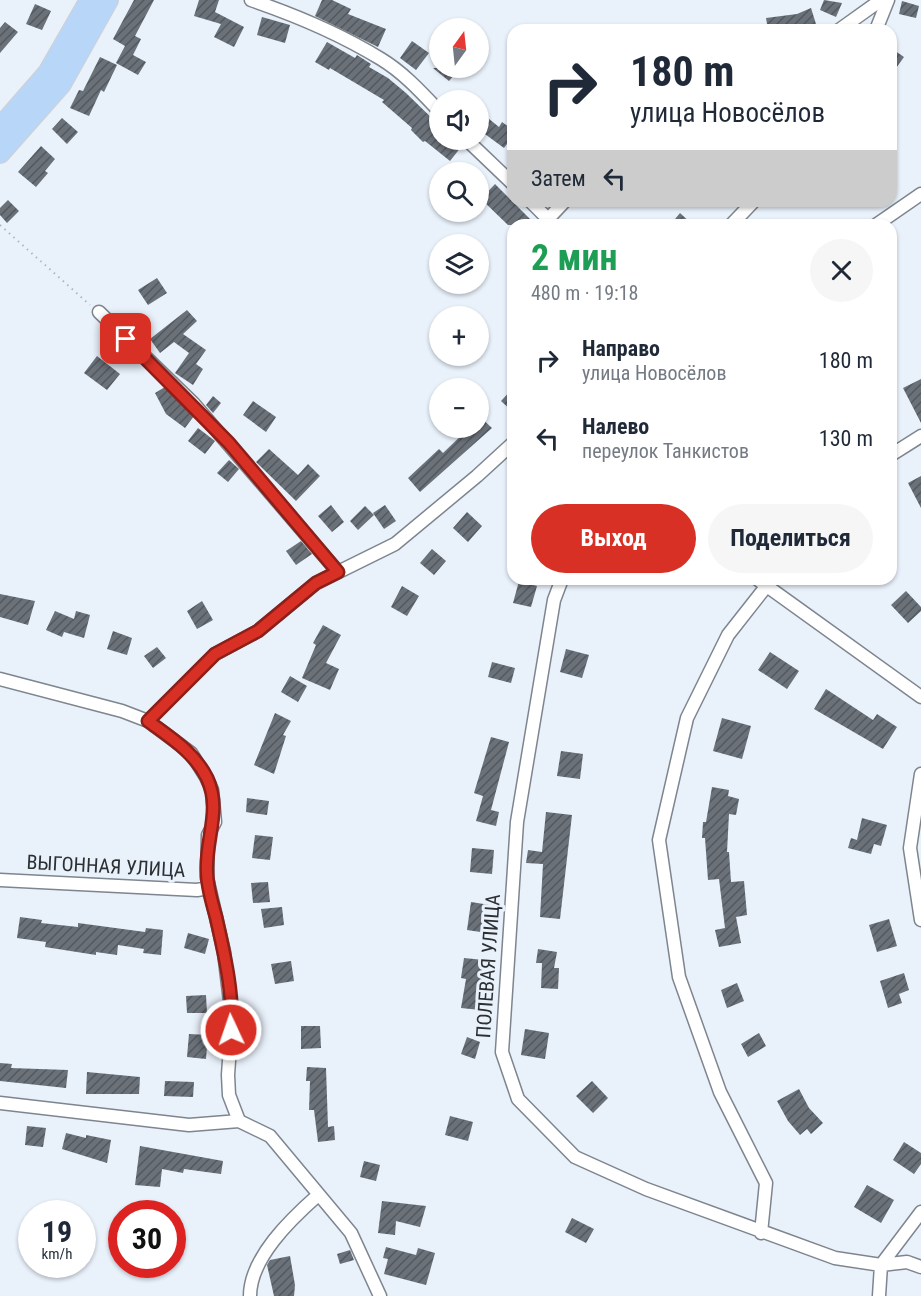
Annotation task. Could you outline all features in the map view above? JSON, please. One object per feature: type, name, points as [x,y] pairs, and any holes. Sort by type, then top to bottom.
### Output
[{"type":"main road","points":[[0,128],[48,73],[90,0]]},
{"type":"main road","points":[[0,153],[61,84],[108,0]]},
{"type":"street","points":[[251,0],[302,20],[382,60],[416,86],[429,100]]},
{"type":"street","points":[[847,24],[881,0]]},
{"type":"street","points":[[878,24],[888,0]]},
{"type":"street","points":[[477,150],[507,178]]},
{"type":"street","points":[[885,219],[921,194]]},
{"type":"street","points":[[536,207],[548,219],[559,207]]},
{"type":"street","points":[[736,219],[748,207]]},
{"type":"street","points":[[99,312],[200,411],[338,572]]},
{"type":"street","points":[[897,451],[921,436]]},
{"type":"street","points":[[148,721],[215,654],[258,631],[316,583],[395,544],[477,477],[507,449]]},
{"type":"street","name":"ПОЛЕВАЯ УЛИЦА","points":[[560,585],[554,600],[517,822],[502,1052],[518,1099],[575,1156],[645,1189],[761,1233],[836,1258],[881,1265],[907,1262],[921,1267]]},
{"type":"street","points":[[761,1233],[766,1183],[720,1092],[679,977],[658,840],[687,718],[728,635],[762,585]]},
{"type":"street","points":[[770,585],[921,697]]},
{"type":"street","points":[[0,679],[122,711],[148,721],[191,753],[212,790],[215,822],[208,835],[206,867],[224,952],[232,1018],[229,1095],[239,1121]]},
{"type":"street","points":[[921,774],[910,848],[921,920]]},
{"type":"street","name":"ВЫГОННАЯ УЛИЦА","points":[[0,880],[197,890],[209,888]]},
{"type":"street","points":[[0,1103],[189,1125],[239,1121],[270,1136],[317,1196],[351,1233],[380,1296]]},
{"type":"street","points":[[250,1296],[250,1288],[261,1259],[302,1210],[317,1196]]},
{"type":"street","points":[[879,1296],[881,1265],[921,1212]]},
{"type":"path","points":[[0,225],[99,312]]},
{"type":"building","points":[[134,0],[154,0],[135,36],[141,39],[133,55],[146,62],[138,75],[116,63],[125,46],[113,39]]},
{"type":"building","points":[[199,0],[219,0],[215,12],[244,27],[234,47],[214,37],[221,24],[194,16]]},
{"type":"building","points":[[322,0],[332,0],[351,9],[348,14],[386,29],[378,47],[315,16]]},
{"type":"building","points":[[824,0],[842,3],[836,17],[820,10]]},
{"type":"building","points":[[902,1],[919,6],[916,18],[899,14]]},
{"type":"building","points":[[35,4],[51,11],[42,30],[26,24]]},
{"type":"building","points":[[811,8],[816,24],[767,24],[766,18],[797,14]]},
{"type":"building","points":[[262,17],[290,25],[285,43],[257,35]]},
{"type":"building","points":[[5,22],[18,32],[0,53],[0,28]]},
{"type":"building","points":[[412,41],[429,53],[416,70],[400,58]]},
{"type":"building","points":[[327,42],[371,64],[369,67],[388,78],[429,115],[429,144],[423,142],[411,130],[412,128],[382,102],[384,100],[330,68],[329,70],[315,62]]},
{"type":"building","points":[[897,52],[904,57],[897,67]]},
{"type":"building","points":[[100,57],[117,65],[104,92],[101,90],[89,116],[70,108],[79,90],[83,91]]},
{"type":"building","points":[[62,118],[78,132],[67,144],[52,129]]},
{"type":"building","points":[[489,119],[499,127],[502,122],[507,126],[507,144],[504,148],[489,137]]},
{"type":"building","points":[[41,146],[55,159],[45,171],[48,173],[36,187],[18,172]]},
{"type":"building","points":[[436,150],[459,150],[450,161]]},
{"type":"building","points":[[495,184],[507,196],[507,207],[518,207],[530,219],[507,219],[507,224],[489,207],[489,190]]},
{"type":"building","points":[[8,200],[19,211],[7,223],[0,215],[0,208]]},
{"type":"building","points":[[680,213],[686,219],[675,219]]},
{"type":"building","points":[[157,278],[167,293],[148,305],[138,290]]},
{"type":"building","points":[[187,310],[197,321],[183,334],[206,350],[196,364],[203,369],[193,385],[175,373],[189,353],[174,342],[160,353],[150,339]]},
{"type":"building","points":[[97,356],[120,374],[107,390],[84,373]]},
{"type":"building","points":[[921,379],[921,423],[903,388]]},
{"type":"building","points":[[165,387],[194,416],[185,428],[166,414],[155,393]]},
{"type":"building","points":[[507,394],[507,406],[501,401]]},
{"type":"building","points":[[213,396],[221,403],[213,413],[206,405]]},
{"type":"building","points":[[253,401],[276,417],[266,432],[243,415]]},
{"type":"building","points":[[198,428],[215,441],[205,454],[188,441]]},
{"type":"building","points":[[459,438],[481,438],[420,492],[408,478],[439,449],[443,453]]},
{"type":"building","points":[[269,449],[298,475],[308,464],[320,476],[296,501],[256,462]]},
{"type":"building","points":[[229,460],[239,469],[228,482],[217,473]]},
{"type":"building","points":[[921,476],[921,508],[908,483]]},
{"type":"building","points":[[331,505],[344,522],[332,532],[318,516]]},
{"type":"building","points":[[385,505],[396,521],[384,529],[373,513]]},
{"type":"building","points":[[365,506],[374,515],[358,530],[350,521]]},
{"type":"building","points":[[467,512],[482,526],[468,542],[453,528]]},
{"type":"building","points":[[301,541],[312,554],[296,565],[286,551]]},
{"type":"building","points":[[432,549],[446,561],[434,575],[420,563]]},
{"type":"building","points":[[518,585],[537,586],[531,607],[513,603]]},
{"type":"building","points":[[402,586],[419,596],[407,616],[391,607]]},
{"type":"building","points":[[906,591],[921,607],[921,611],[908,623],[891,605]]},
{"type":"building","points":[[0,594],[35,601],[28,625],[0,617]]},
{"type":"building","points":[[202,601],[213,620],[197,629],[187,611]]},
{"type":"building","points":[[55,611],[74,619],[76,611],[90,615],[84,638],[64,632],[62,637],[46,630]]},
{"type":"building","points":[[323,625],[341,635],[326,663],[339,669],[330,690],[302,678],[316,645],[313,643]]},
{"type":"building","points":[[113,631],[132,638],[127,655],[107,649]]},
{"type":"building","points":[[157,647],[166,658],[153,668],[144,656]]},
{"type":"building","points":[[566,649],[589,655],[582,678],[560,672]]},
{"type":"building","points":[[770,652],[799,671],[787,689],[758,670]]},
{"type":"building","points":[[492,662],[515,668],[511,683],[488,677]]},
{"type":"building","points":[[290,676],[307,686],[298,702],[281,692]]},
{"type":"building","points":[[826,689],[873,720],[877,714],[897,727],[883,749],[814,709]]},
{"type":"building","points":[[275,713],[291,721],[283,735],[286,736],[274,774],[254,765]]},
{"type":"building","points":[[722,718],[751,726],[742,759],[713,751]]},
{"type":"building","points":[[491,737],[509,742],[491,810],[499,812],[496,826],[476,821],[483,796],[474,793]]},
{"type":"building","points":[[561,751],[583,754],[580,779],[557,776]]},
{"type":"building","points":[[712,787],[729,790],[728,796],[739,799],[736,815],[729,814],[727,852],[729,852],[731,882],[744,881],[747,915],[736,917],[741,943],[719,947],[715,930],[725,928],[719,879],[708,880],[705,838],[702,838],[703,822],[706,822]]},
{"type":"building","points":[[247,798],[269,801],[267,815],[246,812]]},
{"type":"building","points":[[546,812],[572,815],[560,919],[540,917],[543,864],[526,863],[528,850],[542,852]]},
{"type":"building","points":[[862,818],[887,825],[881,846],[874,844],[871,854],[848,848],[851,838],[857,840]]},
{"type":"building","points":[[255,835],[273,837],[270,860],[252,858]]},
{"type":"building","points":[[472,848],[494,850],[492,874],[470,872]]},
{"type":"building","points":[[268,882],[270,902],[253,903],[251,883]]},
{"type":"building","points":[[471,902],[490,905],[487,933],[467,930]]},
{"type":"building","points":[[282,907],[284,925],[264,928],[261,909]]},
{"type":"building","points":[[20,917],[42,920],[41,923],[78,927],[78,923],[145,932],[146,928],[163,930],[161,955],[143,953],[144,949],[118,945],[117,955],[96,952],[96,955],[45,947],[46,942],[17,938]]},
{"type":"building","points":[[889,919],[897,946],[877,952],[869,925]]},
{"type":"building","points":[[188,933],[209,939],[205,954],[184,948]]},
{"type":"building","points":[[538,949],[557,952],[554,968],[559,968],[558,989],[541,988],[542,963],[536,963]]},
{"type":"building","points":[[464,958],[484,960],[480,1010],[461,1008],[466,979],[461,978]]},
{"type":"building","points":[[291,961],[294,981],[275,984],[271,964]]},
{"type":"building","points":[[904,973],[909,990],[899,994],[902,1003],[888,1008],[880,981]]},
{"type":"building","points":[[737,983],[744,1001],[727,1008],[721,990]]},
{"type":"building","points":[[206,995],[207,1013],[187,1013],[186,996]]},
{"type":"building","points":[[301,1026],[320,1026],[321,1048],[301,1049]]},
{"type":"building","points":[[525,1029],[549,1033],[545,1059],[521,1055]]},
{"type":"building","points":[[759,1033],[766,1046],[748,1057],[741,1044]]},
{"type":"building","points":[[189,1034],[208,1035],[206,1059],[187,1057]]},
{"type":"building","points":[[467,1037],[480,1042],[475,1059],[461,1054]]},
{"type":"building","points":[[0,1063],[12,1064],[11,1068],[68,1070],[66,1088],[0,1081]]},
{"type":"building","points":[[307,1067],[326,1068],[328,1127],[334,1126],[335,1140],[318,1142],[314,1110],[309,1110],[310,1081],[306,1081]]},
{"type":"building","points":[[87,1072],[140,1077],[139,1094],[86,1094]]},
{"type":"building","points":[[165,1081],[194,1082],[193,1097],[164,1096]]},
{"type":"building","points":[[592,1081],[608,1098],[593,1113],[576,1096]]},
{"type":"building","points":[[799,1089],[809,1108],[823,1123],[811,1134],[807,1129],[800,1135],[788,1121],[777,1101]]},
{"type":"building","points":[[450,1116],[473,1122],[468,1141],[445,1135]]},
{"type":"building","points":[[27,1126],[46,1128],[43,1147],[25,1145]]},
{"type":"building","points":[[66,1133],[86,1138],[86,1135],[111,1140],[107,1163],[62,1149]]},
{"type":"building","points":[[904,1142],[921,1153],[921,1164],[914,1174],[893,1160]]},
{"type":"building","points":[[140,1146],[223,1161],[221,1174],[184,1169],[183,1173],[162,1169],[160,1187],[135,1185]]},
{"type":"building","points":[[364,1161],[380,1165],[376,1181],[360,1177]]},
{"type":"building","points":[[867,1185],[894,1200],[881,1223],[854,1207]]},
{"type":"building","points":[[382,1201],[426,1206],[420,1227],[396,1221],[395,1235],[378,1233]]},
{"type":"building","points":[[572,1218],[594,1229],[586,1243],[565,1232]]},
{"type":"building","points":[[386,1247],[416,1255],[418,1248],[435,1253],[426,1285],[384,1274],[388,1259],[383,1258]]},
{"type":"building","points":[[350,1250],[354,1260],[340,1264],[337,1254]]},
{"type":"building","points":[[290,1256],[295,1285],[294,1296],[274,1296],[267,1265],[270,1260]]},
{"type":"route","points":[[126,339],[193,403],[338,572],[316,583],[258,631],[215,654],[148,721],[191,753],[212,790],[215,822],[208,835],[206,867],[224,952],[232,1018],[231,1030]]}]
